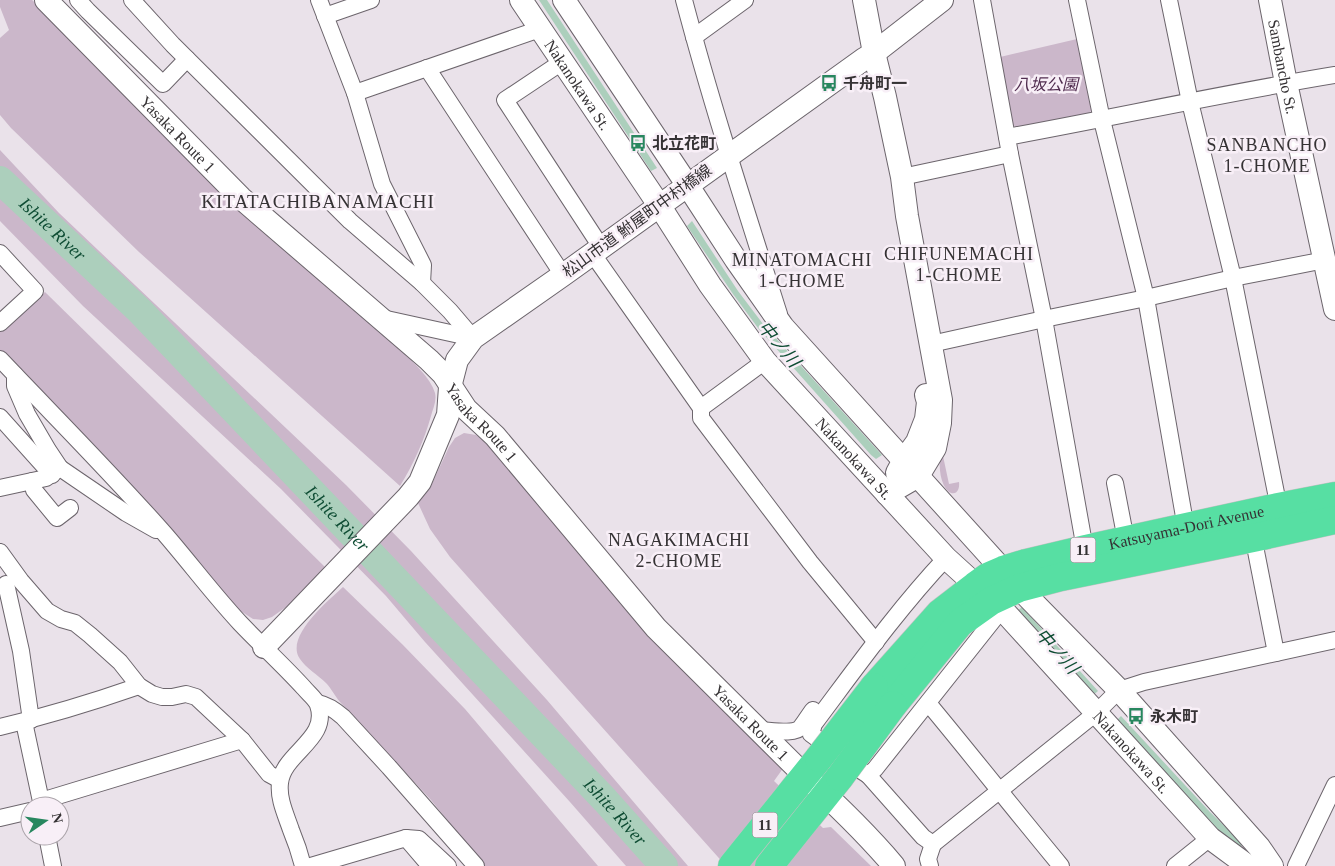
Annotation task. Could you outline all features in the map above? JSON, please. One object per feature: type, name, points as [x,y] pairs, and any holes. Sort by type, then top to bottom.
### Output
[{"type":"highway","name":"Katsuyama-Dori Avenue","points":[[883,696],[940,613],[989,598],[989,576],[1012,579],[1081,572],[1189,539],[1281,519],[1335,496]]},
{"type":"highway","name":"Katsuyama-Dori Avenue","points":[[1281,519],[1335,520]]},
{"type":"highway","name":"Katsuyama-Dori Avenue","points":[[1012,579],[1026,563],[1085,549],[1126,540],[1189,539]]},
{"type":"highway","name":"11","points":[[732,866],[807,772],[883,696]]},
{"type":"highway","name":"11","points":[[769,866],[828,792],[883,696]]},
{"type":"street","name":"Yasaka Route 1","points":[[46,0],[241,198],[382,318],[443,374],[466,409],[495,436],[656,628],[758,730],[828,792],[894,866]]},
{"type":"street","points":[[78,0],[163,84],[187,59]]},
{"type":"street","points":[[132,0],[187,59],[350,221],[422,284],[450,311],[473,338]]},
{"type":"street","points":[[319,0],[355,93],[382,184],[423,265],[422,284]]},
{"type":"street","points":[[325,16],[371,0]]},
{"type":"street","name":"Nakanokawa St.","points":[[521,0],[659,205],[710,285],[765,361],[946,558],[989,598],[1210,838],[1248,866]]},
{"type":"street","name":"Nakanokawa St.","points":[[564,0],[736,260],[783,327],[946,508],[1119,690],[1259,847],[1272,866]]},
{"type":"street","points":[[684,0],[729,155],[783,327]]},
{"type":"street","points":[[694,36],[745,0]]},
{"type":"street","points":[[852,0],[869,56],[885,97],[895,178],[907,216],[924,345],[942,400],[935,448],[911,468],[887,494]]},
{"type":"street","points":[[864,0],[869,56]]},
{"type":"street","name":"松山市道 鮒屋町中村橋線","points":[[264,647],[408,497],[420,482],[448,415],[450,387],[458,360],[473,338],[869,56],[942,0]]},
{"type":"street","points":[[982,0],[1010,154],[1044,319],[1085,549]]},
{"type":"street","points":[[1077,0],[1102,120],[1146,298],[1189,539]]},
{"type":"street","points":[[1169,0],[1190,102],[1233,278],[1281,519]]},
{"type":"street","name":"Sambancho St.","points":[[1270,0],[1286,83],[1325,260],[1332,282],[1335,309]]},
{"type":"street","points":[[355,93],[540,29]]},
{"type":"street","points":[[562,62],[505,100],[597,250],[701,408],[701,418],[810,562],[876,642]]},
{"type":"street","points":[[427,68],[563,275]]},
{"type":"street","points":[[1007,138],[1335,75]]},
{"type":"street","points":[[895,178],[1010,154]]},
{"type":"street","points":[[0,252],[35,291],[0,323]]},
{"type":"street","points":[[924,345],[1325,260]]},
{"type":"street","points":[[382,318],[473,338]]},
{"type":"street","points":[[0,359],[110,473],[240,622],[318,703],[327,705],[342,717],[389,767],[476,866]]},
{"type":"street","points":[[701,408],[765,361]]},
{"type":"street","points":[[15,375],[15,386],[27,414],[48,450],[56,472]]},
{"type":"street","points":[[0,417],[56,472],[144,524],[165,534]]},
{"type":"street","points":[[0,488],[46,478],[56,472]]},
{"type":"street","points":[[32,481],[34,490],[57,518],[70,508]]},
{"type":"street","points":[[1115,483],[1126,540]]},
{"type":"street","points":[[1251,526],[1276,653]]},
{"type":"street","points":[[0,552],[9,584],[21,650],[37,796]]},
{"type":"street","points":[[933,844],[923,837],[868,775],[811,734],[814,724],[876,642],[946,558]]},
{"type":"street","points":[[9,584],[47,611],[61,619],[75,623],[120,662],[139,686],[152,694],[162,698],[186,694],[196,697],[242,740],[270,774],[280,780]]},
{"type":"street","points":[[868,775],[875,769],[928,703],[989,598]]},
{"type":"street","points":[[930,866],[928,859],[933,844],[1096,713],[1119,690],[1144,682],[1335,640]]},
{"type":"street","points":[[0,727],[28,721],[139,686]]},
{"type":"street","points":[[758,730],[793,732],[801,728],[804,721],[818,704],[832,700]]},
{"type":"street","points":[[303,866],[282,804],[280,780],[288,764],[311,740],[320,716],[318,703]]},
{"type":"street","points":[[928,703],[1061,866]]},
{"type":"street","points":[[69,796],[242,740]]},
{"type":"street","points":[[1296,866],[1335,785]]},
{"type":"street","points":[[0,818],[20,812]]},
{"type":"street","points":[[406,838],[430,866]]},
{"type":"street","points":[[311,866],[406,838],[419,839],[448,866]]},
{"type":"street","points":[[1176,866],[1210,838]]},
{"type":"street","points":[[49,846],[53,866]]},
{"type":"green space","points":[[0,0],[32,0],[101,62],[416,365],[433,387],[436,399],[422,443],[400,486],[139,252],[11,128],[0,115],[0,38],[9,30],[0,7]]},
{"type":"green space","name":"八坂公園","points":[[1077,39],[1092,110],[1088,114],[1017,128],[1012,124],[1000,57]]},
{"type":"green space","points":[[0,150],[59,213],[346,485],[411,551],[547,700],[688,866],[626,866],[386,596],[281,489],[83,306],[0,221]]},
{"type":"green space","points":[[45,292],[326,568],[286,607],[272,617],[263,620],[253,619],[239,610],[0,352],[0,331]]},
{"type":"green space","points":[[464,433],[476,435],[487,443],[680,666],[717,705],[784,767],[774,781],[823,828],[831,827],[871,866],[726,866],[450,557],[430,529],[418,503],[430,488],[449,447],[455,438]]},
{"type":"green space","points":[[943,456],[949,484],[959,482],[956,493],[949,492],[942,480],[940,457]]},
{"type":"green space","points":[[343,587],[465,709],[598,866],[484,866],[431,800],[340,702],[330,687],[300,659],[297,650],[298,640],[303,630],[319,610]]},
{"type":"water","points":[[539,0],[547,0],[657,168],[651,171]]},
{"type":"water","name":"中ノ川","points":[[692,221],[738,291],[763,324],[882,455],[876,459],[871,455],[758,328],[687,226]]},
{"type":"water","name":"中ノ川","points":[[1022,607],[1098,691],[1092,696],[1016,612]]},
{"type":"water","points":[[1121,716],[1210,812],[1243,844],[1237,850],[1115,722]]},
{"type":"waterway","name":"Ishite River","points":[[0,180],[140,311],[605,800],[664,866]]},
{"type":"place","name":"千舟町一","points":[[829,83]]},
{"type":"place","name":"北立花町","points":[[638,143]]},
{"type":"place","name":"永木町","points":[[1136,716]]},
{"type":"district","name":"SANBANCHO 1-CHOME","points":[[1267,155]]},
{"type":"district","name":"KITATACHIBANAMACHI","points":[[318,201]]},
{"type":"district","name":"CHIFUNEMACHI 1-CHOME","points":[[959,264]]},
{"type":"district","name":"MINATOMACHI 1-CHOME","points":[[802,270]]},
{"type":"district","name":"NAGAKIMACHI 2-CHOME","points":[[679,550]]}]
